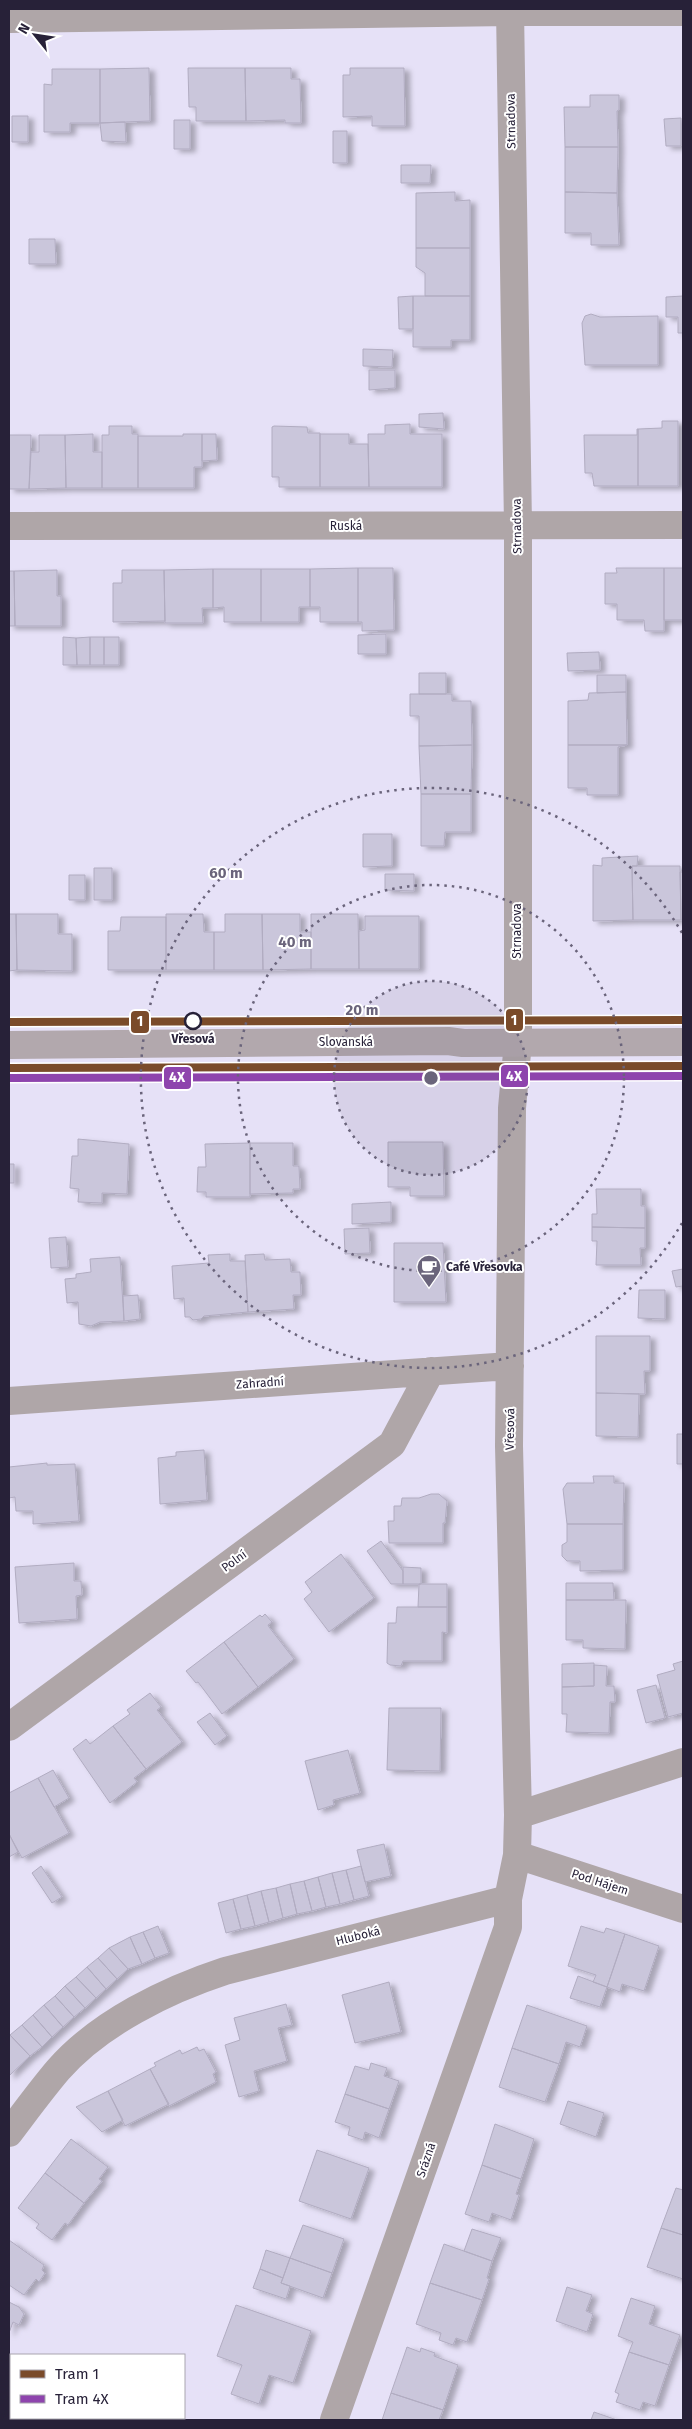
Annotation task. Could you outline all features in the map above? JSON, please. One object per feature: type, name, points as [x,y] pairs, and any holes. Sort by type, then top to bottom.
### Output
[{"type":"main road","name":"Slovanská","points":[[9,1044],[683,1042]]},
{"type":"street","points":[[9,18],[510,10],[683,12]]},
{"type":"street","name":"Strnadova","points":[[510,10],[518,526],[518,1042]]},
{"type":"street","name":"Ruská","points":[[9,526],[683,525]]},
{"type":"street","name":"Vřesová","points":[[518,1042],[512,1108],[509,1446],[518,1815]]},
{"type":"street","name":"Zahradní","points":[[9,1401],[510,1366]]},
{"type":"street","name":"Polní","points":[[9,1727],[392,1444],[432,1372]]},
{"type":"street","points":[[508,1899],[517,1855],[518,1815],[683,1762]]},
{"type":"street","name":"Pod Hájem","points":[[517,1855],[683,1909]]},
{"type":"street","name":"Hluboká","points":[[9,2133],[60,2068],[101,2032],[144,2005],[196,1981],[234,1968],[508,1899]]},
{"type":"street","name":"Srázná","points":[[334,2420],[508,1927],[508,1899]]},
{"type":"building","points":[[149,68],[150,121],[100,123],[100,69]]},
{"type":"building","points":[[188,68],[245,68],[246,121],[196,121],[196,107],[189,107]]},
{"type":"building","points":[[245,68],[291,68],[291,79],[300,79],[301,123],[285,123],[285,120],[246,121]]},
{"type":"building","points":[[350,68],[404,68],[405,126],[372,126],[372,116],[343,117],[343,75],[350,75]]},
{"type":"building","points":[[52,69],[100,69],[100,123],[70,123],[70,132],[44,132],[44,84],[52,85]]},
{"type":"building","points":[[590,95],[619,95],[619,110],[617,111],[618,147],[565,147],[564,107],[590,107]]},
{"type":"building","points":[[12,116],[28,116],[28,142],[12,142]]},
{"type":"building","points":[[681,118],[681,146],[666,146],[664,119]]},
{"type":"building","points":[[174,120],[190,120],[190,149],[174,149]]},
{"type":"building","points":[[125,122],[126,142],[102,141],[100,123]]},
{"type":"building","points":[[333,131],[347,131],[347,163],[333,163]]},
{"type":"building","points":[[565,147],[618,147],[617,193],[565,192]]},
{"type":"building","points":[[401,165],[431,165],[430,183],[401,183]]},
{"type":"building","points":[[455,192],[455,201],[470,200],[470,248],[416,248],[416,193]]},
{"type":"building","points":[[565,192],[617,193],[619,245],[591,245],[591,233],[565,233]]},
{"type":"building","points":[[29,239],[55,239],[56,264],[29,264]]},
{"type":"building","points":[[416,248],[470,248],[470,296],[425,296],[425,273],[416,267]]},
{"type":"building","points":[[413,296],[470,296],[470,340],[451,340],[451,347],[413,347]]},
{"type":"building","points":[[413,296],[413,329],[399,329],[398,297]]},
{"type":"building","points":[[683,296],[683,333],[678,333],[678,317],[666,317],[666,297]]},
{"type":"building","points":[[591,314],[600,317],[658,316],[658,365],[585,365],[582,323],[585,316]]},
{"type":"building","points":[[363,349],[393,350],[392,367],[363,366]]},
{"type":"building","points":[[369,370],[395,370],[395,388],[369,390]]},
{"type":"building","points":[[443,413],[444,429],[419,427],[419,414]]},
{"type":"building","points":[[662,421],[678,421],[678,486],[638,486],[638,429],[662,428]]},
{"type":"building","points":[[410,424],[410,434],[442,434],[442,487],[369,487],[368,434],[385,434],[385,425]]},
{"type":"building","points":[[109,426],[132,426],[132,434],[138,434],[138,488],[102,488],[102,435],[109,435]]},
{"type":"building","points":[[272,427],[307,427],[308,433],[320,433],[320,487],[279,487],[279,477],[272,477]]},
{"type":"building","points":[[637,429],[638,486],[594,486],[592,473],[585,473],[584,435],[637,435]]},
{"type":"building","points":[[93,434],[93,452],[102,452],[102,488],[66,488],[65,435]]},
{"type":"building","points":[[183,434],[202,434],[202,467],[194,467],[194,488],[138,488],[138,436],[183,436]]},
{"type":"building","points":[[202,434],[216,434],[217,460],[202,461]]},
{"type":"building","points":[[320,434],[349,434],[349,444],[368,444],[369,487],[320,487]]},
{"type":"building","points":[[9,435],[31,435],[29,489],[9,489]]},
{"type":"building","points":[[39,435],[65,435],[66,488],[29,489],[31,452],[39,452]]},
{"type":"building","points":[[358,568],[393,568],[394,630],[362,631],[362,622],[358,622]]},
{"type":"building","points":[[358,568],[358,622],[320,622],[320,607],[310,607],[310,569]]},
{"type":"building","points":[[616,568],[664,568],[664,631],[645,631],[644,620],[617,620],[617,604],[605,604],[605,573],[617,573]]},
{"type":"building","points":[[664,568],[683,568],[683,620],[664,620]]},
{"type":"building","points":[[213,569],[261,569],[261,622],[224,622],[224,607],[213,608]]},
{"type":"building","points":[[213,569],[213,608],[202,608],[203,623],[165,623],[164,570]]},
{"type":"building","points":[[261,569],[310,569],[310,607],[299,607],[299,622],[261,622]]},
{"type":"building","points":[[57,570],[57,596],[61,596],[61,626],[15,626],[14,571]]},
{"type":"building","points":[[122,570],[164,570],[165,621],[113,622],[113,583],[122,583]]},
{"type":"building","points":[[9,571],[14,571],[15,626],[9,626]]},
{"type":"building","points":[[386,634],[386,654],[358,654],[358,635]]},
{"type":"building","points":[[63,637],[76,638],[77,665],[63,665]]},
{"type":"building","points":[[90,637],[90,665],[77,665],[76,638]]},
{"type":"building","points":[[90,637],[104,637],[104,665],[90,665]]},
{"type":"building","points":[[104,637],[119,637],[119,665],[104,665]]},
{"type":"building","points":[[599,652],[600,670],[568,671],[567,653]]},
{"type":"building","points":[[419,673],[446,673],[446,694],[419,694]]},
{"type":"building","points":[[597,675],[626,675],[626,692],[597,693]]},
{"type":"building","points":[[626,692],[627,745],[568,745],[568,701],[588,700],[589,693]]},
{"type":"building","points":[[410,694],[452,694],[452,701],[471,701],[472,745],[419,746],[419,716],[410,716]]},
{"type":"building","points":[[472,745],[471,794],[421,794],[419,746]]},
{"type":"building","points":[[568,745],[627,745],[618,747],[618,795],[587,795],[587,788],[568,788]]},
{"type":"building","points":[[421,794],[471,794],[471,832],[445,832],[444,846],[421,846]]},
{"type":"building","points":[[363,834],[392,834],[392,866],[363,867]]},
{"type":"building","points":[[638,856],[637,866],[632,866],[633,920],[593,921],[593,865],[602,866],[602,858]]},
{"type":"building","points":[[632,866],[680,866],[681,920],[633,920]]},
{"type":"building","points":[[94,868],[112,868],[112,900],[94,900]]},
{"type":"building","points":[[680,872],[683,872],[683,920],[681,920]]},
{"type":"building","points":[[385,874],[414,874],[414,891],[385,890]]},
{"type":"building","points":[[69,875],[85,875],[85,900],[69,900]]},
{"type":"building","points":[[9,914],[16,914],[17,970],[9,971]]},
{"type":"building","points":[[16,914],[58,914],[58,934],[72,934],[72,971],[17,970]]},
{"type":"building","points":[[166,914],[203,914],[204,932],[214,932],[214,970],[166,970]]},
{"type":"building","points":[[225,914],[262,914],[263,970],[214,970],[214,932],[225,932]]},
{"type":"building","points":[[262,914],[300,914],[300,932],[311,932],[311,969],[263,970]]},
{"type":"building","points":[[311,914],[358,914],[359,969],[311,969]]},
{"type":"building","points":[[365,916],[419,916],[419,969],[359,969],[359,931],[365,930]]},
{"type":"building","points":[[121,917],[166,917],[166,970],[108,970],[108,931],[120,931]]},
{"type":"building","points":[[78,1139],[129,1144],[127,1194],[102,1193],[102,1203],[78,1202],[79,1189],[70,1188],[72,1156],[78,1156]]},
{"type":"building","points":[[388,1142],[443,1142],[444,1196],[410,1196],[410,1187],[388,1187]]},
{"type":"building","points":[[250,1143],[250,1197],[206,1197],[206,1192],[197,1192],[198,1167],[206,1167],[205,1144]]},
{"type":"building","points":[[250,1143],[293,1143],[293,1166],[299,1166],[300,1189],[293,1189],[293,1193],[250,1194]]},
{"type":"building","points":[[9,1164],[14,1164],[14,1183],[9,1183]]},
{"type":"building","points":[[596,1189],[641,1189],[641,1206],[645,1206],[645,1228],[592,1227],[592,1214],[597,1214]]},
{"type":"building","points":[[391,1202],[391,1222],[352,1224],[352,1204]]},
{"type":"building","points":[[592,1227],[645,1228],[645,1248],[640,1248],[641,1265],[596,1265],[597,1241],[592,1241]]},
{"type":"building","points":[[369,1228],[370,1253],[345,1254],[344,1229]]},
{"type":"building","points":[[66,1237],[68,1267],[51,1268],[49,1238]]},
{"type":"building","points":[[394,1243],[443,1243],[446,1302],[394,1302]]},
{"type":"building","points":[[230,1254],[230,1261],[245,1261],[248,1312],[204,1316],[201,1319],[193,1320],[190,1317],[185,1317],[184,1298],[174,1299],[172,1266],[209,1263],[208,1255]]},
{"type":"building","points":[[264,1254],[265,1260],[290,1259],[291,1272],[300,1272],[301,1295],[293,1295],[294,1309],[248,1312],[245,1255]]},
{"type":"building","points":[[120,1257],[124,1321],[100,1322],[91,1326],[79,1324],[78,1302],[67,1303],[65,1279],[76,1278],[76,1274],[91,1272],[90,1259]]},
{"type":"building","points":[[683,1269],[683,1286],[676,1287],[672,1271]]},
{"type":"building","points":[[639,1290],[665,1290],[665,1319],[638,1318]]},
{"type":"building","points":[[138,1295],[140,1319],[124,1321],[123,1296]]},
{"type":"building","points":[[596,1336],[650,1336],[650,1371],[644,1371],[645,1394],[596,1393]]},
{"type":"building","points":[[596,1393],[639,1394],[638,1437],[596,1436]]},
{"type":"building","points":[[677,1434],[683,1434],[683,1464],[677,1464]]},
{"type":"building","points":[[204,1450],[207,1500],[160,1504],[158,1458],[176,1456],[176,1452]]},
{"type":"building","points":[[47,1463],[47,1465],[75,1464],[79,1521],[33,1524],[33,1511],[16,1511],[15,1497],[9,1498],[9,1467]]},
{"type":"building","points":[[593,1476],[614,1476],[614,1483],[624,1483],[623,1524],[567,1524],[563,1489],[567,1483],[594,1483]]},
{"type":"building","points":[[431,1494],[439,1494],[447,1501],[445,1523],[443,1523],[443,1543],[389,1543],[388,1521],[394,1521],[394,1506],[401,1506],[402,1498],[419,1498]]},
{"type":"building","points":[[567,1524],[623,1524],[623,1570],[580,1571],[580,1561],[567,1561],[562,1556],[562,1545],[567,1542]]},
{"type":"building","points":[[381,1541],[403,1571],[403,1584],[391,1584],[367,1551]]},
{"type":"building","points":[[341,1554],[374,1598],[329,1632],[304,1599],[312,1592],[305,1582]]},
{"type":"building","points":[[74,1563],[74,1581],[81,1581],[82,1595],[76,1596],[77,1619],[19,1623],[15,1567]]},
{"type":"building","points":[[403,1567],[421,1568],[421,1584],[403,1584]]},
{"type":"building","points":[[566,1583],[613,1583],[614,1600],[566,1600]]},
{"type":"building","points":[[419,1584],[447,1584],[447,1607],[418,1607]]},
{"type":"building","points":[[566,1600],[626,1600],[625,1649],[583,1648],[583,1640],[566,1640]]},
{"type":"building","points":[[397,1607],[447,1607],[447,1633],[442,1632],[442,1661],[403,1661],[401,1666],[387,1663],[388,1623],[396,1623]]},
{"type":"building","points":[[265,1614],[272,1622],[268,1625],[269,1627],[294,1659],[258,1687],[224,1642],[260,1615],[262,1617]]},
{"type":"building","points":[[224,1642],[258,1687],[222,1714],[198,1682],[196,1683],[186,1671]]},
{"type":"building","points":[[683,1661],[683,1713],[668,1717],[657,1675],[675,1670],[673,1664]]},
{"type":"building","points":[[594,1663],[594,1686],[562,1687],[562,1664]]},
{"type":"building","points":[[594,1665],[607,1666],[606,1686],[614,1686],[615,1702],[610,1702],[609,1733],[566,1732],[567,1714],[562,1714],[562,1687],[594,1686]]},
{"type":"building","points":[[656,1685],[665,1718],[646,1723],[637,1690]]},
{"type":"building","points":[[150,1693],[161,1707],[157,1710],[182,1742],[146,1769],[113,1726],[130,1714],[127,1710]]},
{"type":"building","points":[[389,1708],[441,1708],[440,1771],[387,1770]]},
{"type":"building","points":[[210,1713],[227,1736],[215,1745],[197,1722]]},
{"type":"building","points":[[113,1726],[146,1769],[134,1778],[137,1782],[110,1803],[73,1749],[86,1739],[90,1744]]},
{"type":"building","points":[[348,1750],[360,1793],[333,1800],[334,1805],[318,1810],[305,1761]]},
{"type":"building","points":[[53,1770],[69,1798],[54,1807],[38,1778]]},
{"type":"building","points":[[38,1778],[69,1833],[22,1858],[9,1834],[9,1793]]},
{"type":"building","points":[[9,1834],[18,1852],[9,1857]]},
{"type":"building","points":[[384,1844],[391,1876],[365,1882],[357,1850]]},
{"type":"building","points":[[41,1866],[62,1897],[52,1903],[32,1873]]},
{"type":"building","points":[[361,1866],[369,1896],[354,1900],[346,1870]]},
{"type":"building","points":[[346,1870],[354,1900],[340,1904],[332,1873]]},
{"type":"building","points":[[332,1873],[340,1904],[326,1907],[318,1877]]},
{"type":"building","points":[[318,1877],[326,1907],[312,1911],[304,1881]]},
{"type":"building","points":[[304,1881],[312,1911],[297,1914],[290,1884]]},
{"type":"building","points":[[290,1884],[297,1914],[283,1918],[276,1888]]},
{"type":"building","points":[[276,1888],[283,1918],[269,1922],[261,1891]]},
{"type":"building","points":[[261,1891],[269,1922],[255,1926],[247,1895]]},
{"type":"building","points":[[247,1895],[255,1926],[241,1929],[233,1899]]},
{"type":"building","points":[[233,1899],[241,1929],[226,1933],[218,1903]]},
{"type":"building","points":[[158,1926],[169,1953],[155,1958],[143,1932]]},
{"type":"building","points":[[581,1926],[604,1933],[606,1928],[625,1934],[607,1987],[593,1982],[596,1975],[568,1966]]},
{"type":"building","points":[[143,1932],[155,1958],[142,1964],[130,1937]]},
{"type":"building","points":[[625,1934],[659,1946],[644,1991],[622,1984],[620,1992],[607,1987]]},
{"type":"building","points":[[130,1937],[142,1964],[128,1969],[109,1948]]},
{"type":"building","points":[[109,1948],[128,1969],[117,1979],[98,1958]]},
{"type":"building","points":[[98,1958],[117,1979],[106,1989],[87,1967]]},
{"type":"building","points":[[87,1967],[106,1989],[96,1998],[76,1977]]},
{"type":"building","points":[[578,1976],[607,1987],[600,2007],[570,1998]]},
{"type":"building","points":[[76,1977],[96,1998],[85,2008],[65,1986]]},
{"type":"building","points":[[389,1982],[401,2032],[355,2043],[342,1995]]},
{"type":"building","points":[[65,1986],[85,2008],[74,2017],[55,1996]]},
{"type":"building","points":[[55,1996],[74,2017],[63,2027],[44,2005]]},
{"type":"building","points":[[286,2004],[292,2025],[278,2028],[287,2061],[254,2071],[259,2091],[239,2097],[225,2045],[240,2040],[234,2018]]},
{"type":"building","points":[[44,2005],[63,2027],[52,2037],[33,2015]]},
{"type":"building","points":[[527,2005],[587,2026],[580,2047],[566,2042],[559,2064],[512,2048]]},
{"type":"building","points":[[33,2015],[52,2037],[42,2047],[22,2025]]},
{"type":"building","points":[[22,2025],[42,2047],[30,2056],[10,2035]]},
{"type":"building","points":[[9,2036],[30,2056],[9,2076]]},
{"type":"building","points":[[197,2047],[199,2051],[204,2049],[216,2072],[213,2074],[216,2082],[169,2106],[150,2069],[156,2066],[154,2063],[180,2050],[182,2054]]},
{"type":"building","points":[[512,2048],[559,2064],[545,2102],[499,2087]]},
{"type":"building","points":[[371,2063],[387,2068],[384,2076],[399,2081],[389,2109],[345,2094],[355,2066],[369,2070]]},
{"type":"building","points":[[150,2069],[169,2104],[125,2126],[108,2091]]},
{"type":"building","points":[[108,2091],[123,2120],[102,2132],[76,2107]]},
{"type":"building","points":[[345,2094],[389,2109],[379,2138],[365,2132],[363,2140],[348,2135],[350,2127],[335,2122]]},
{"type":"building","points":[[568,2101],[604,2113],[596,2137],[560,2124]]},
{"type":"building","points":[[495,2124],[534,2139],[521,2179],[482,2165]]},
{"type":"building","points":[[71,2139],[108,2167],[99,2179],[102,2181],[84,2203],[45,2173]]},
{"type":"building","points":[[317,2150],[369,2168],[351,2219],[299,2201]]},
{"type":"building","points":[[482,2165],[521,2179],[516,2194],[519,2195],[511,2220],[492,2213],[489,2222],[465,2214]]},
{"type":"building","points":[[45,2173],[84,2203],[68,2225],[65,2223],[52,2240],[36,2228],[39,2224],[18,2208]]},
{"type":"building","points":[[676,2188],[683,2190],[683,2235],[661,2228]]},
{"type":"building","points":[[303,2225],[344,2239],[332,2273],[290,2258]]},
{"type":"building","points":[[661,2228],[683,2235],[683,2279],[647,2267]]},
{"type":"building","points":[[472,2229],[501,2238],[492,2261],[464,2251]]},
{"type":"building","points":[[9,2240],[44,2265],[42,2270],[45,2273],[39,2282],[36,2279],[24,2295],[9,2285]]},
{"type":"building","points":[[444,2244],[492,2261],[487,2278],[489,2279],[482,2300],[430,2283]]},
{"type":"building","points":[[266,2250],[290,2258],[283,2278],[260,2269]]},
{"type":"building","points":[[290,2258],[332,2273],[323,2298],[281,2283]]},
{"type":"building","points":[[260,2269],[283,2278],[281,2283],[290,2286],[286,2299],[253,2288]]},
{"type":"building","points":[[430,2283],[482,2300],[467,2342],[456,2338],[453,2345],[439,2340],[441,2333],[416,2324]]},
{"type":"building","points":[[567,2287],[592,2295],[586,2311],[593,2314],[587,2332],[556,2321]]},
{"type":"building","points":[[631,2298],[655,2306],[649,2324],[680,2335],[669,2365],[629,2352],[633,2342],[618,2336]]},
{"type":"building","points":[[9,2302],[19,2307],[24,2314],[19,2325],[13,2322],[9,2333]]},
{"type":"building","points":[[236,2305],[311,2331],[293,2383],[269,2375],[259,2404],[231,2394],[242,2365],[217,2356]]},
{"type":"building","points":[[407,2347],[420,2352],[421,2348],[435,2353],[434,2356],[458,2365],[443,2410],[391,2393]]},
{"type":"building","points":[[629,2352],[669,2365],[655,2406],[643,2402],[640,2410],[616,2402],[619,2394],[615,2392]]},
{"type":"building","points":[[391,2393],[443,2410],[439,2420],[382,2420]]},
{"type":"building","points":[[594,2412],[617,2420],[591,2420]]},
{"type":"tram line","name":"1","points":[[9,1022],[683,1020]]},
{"type":"tram line","name":"1","points":[[9,1068],[683,1066]]},
{"type":"tram line","name":"4X","points":[[9,1078],[683,1076]]},
{"type":"place","name":"Vřesová","points":[[193,1021]]},
{"type":"place","name":"Café Vřesovka","points":[[429,1288]]}]
